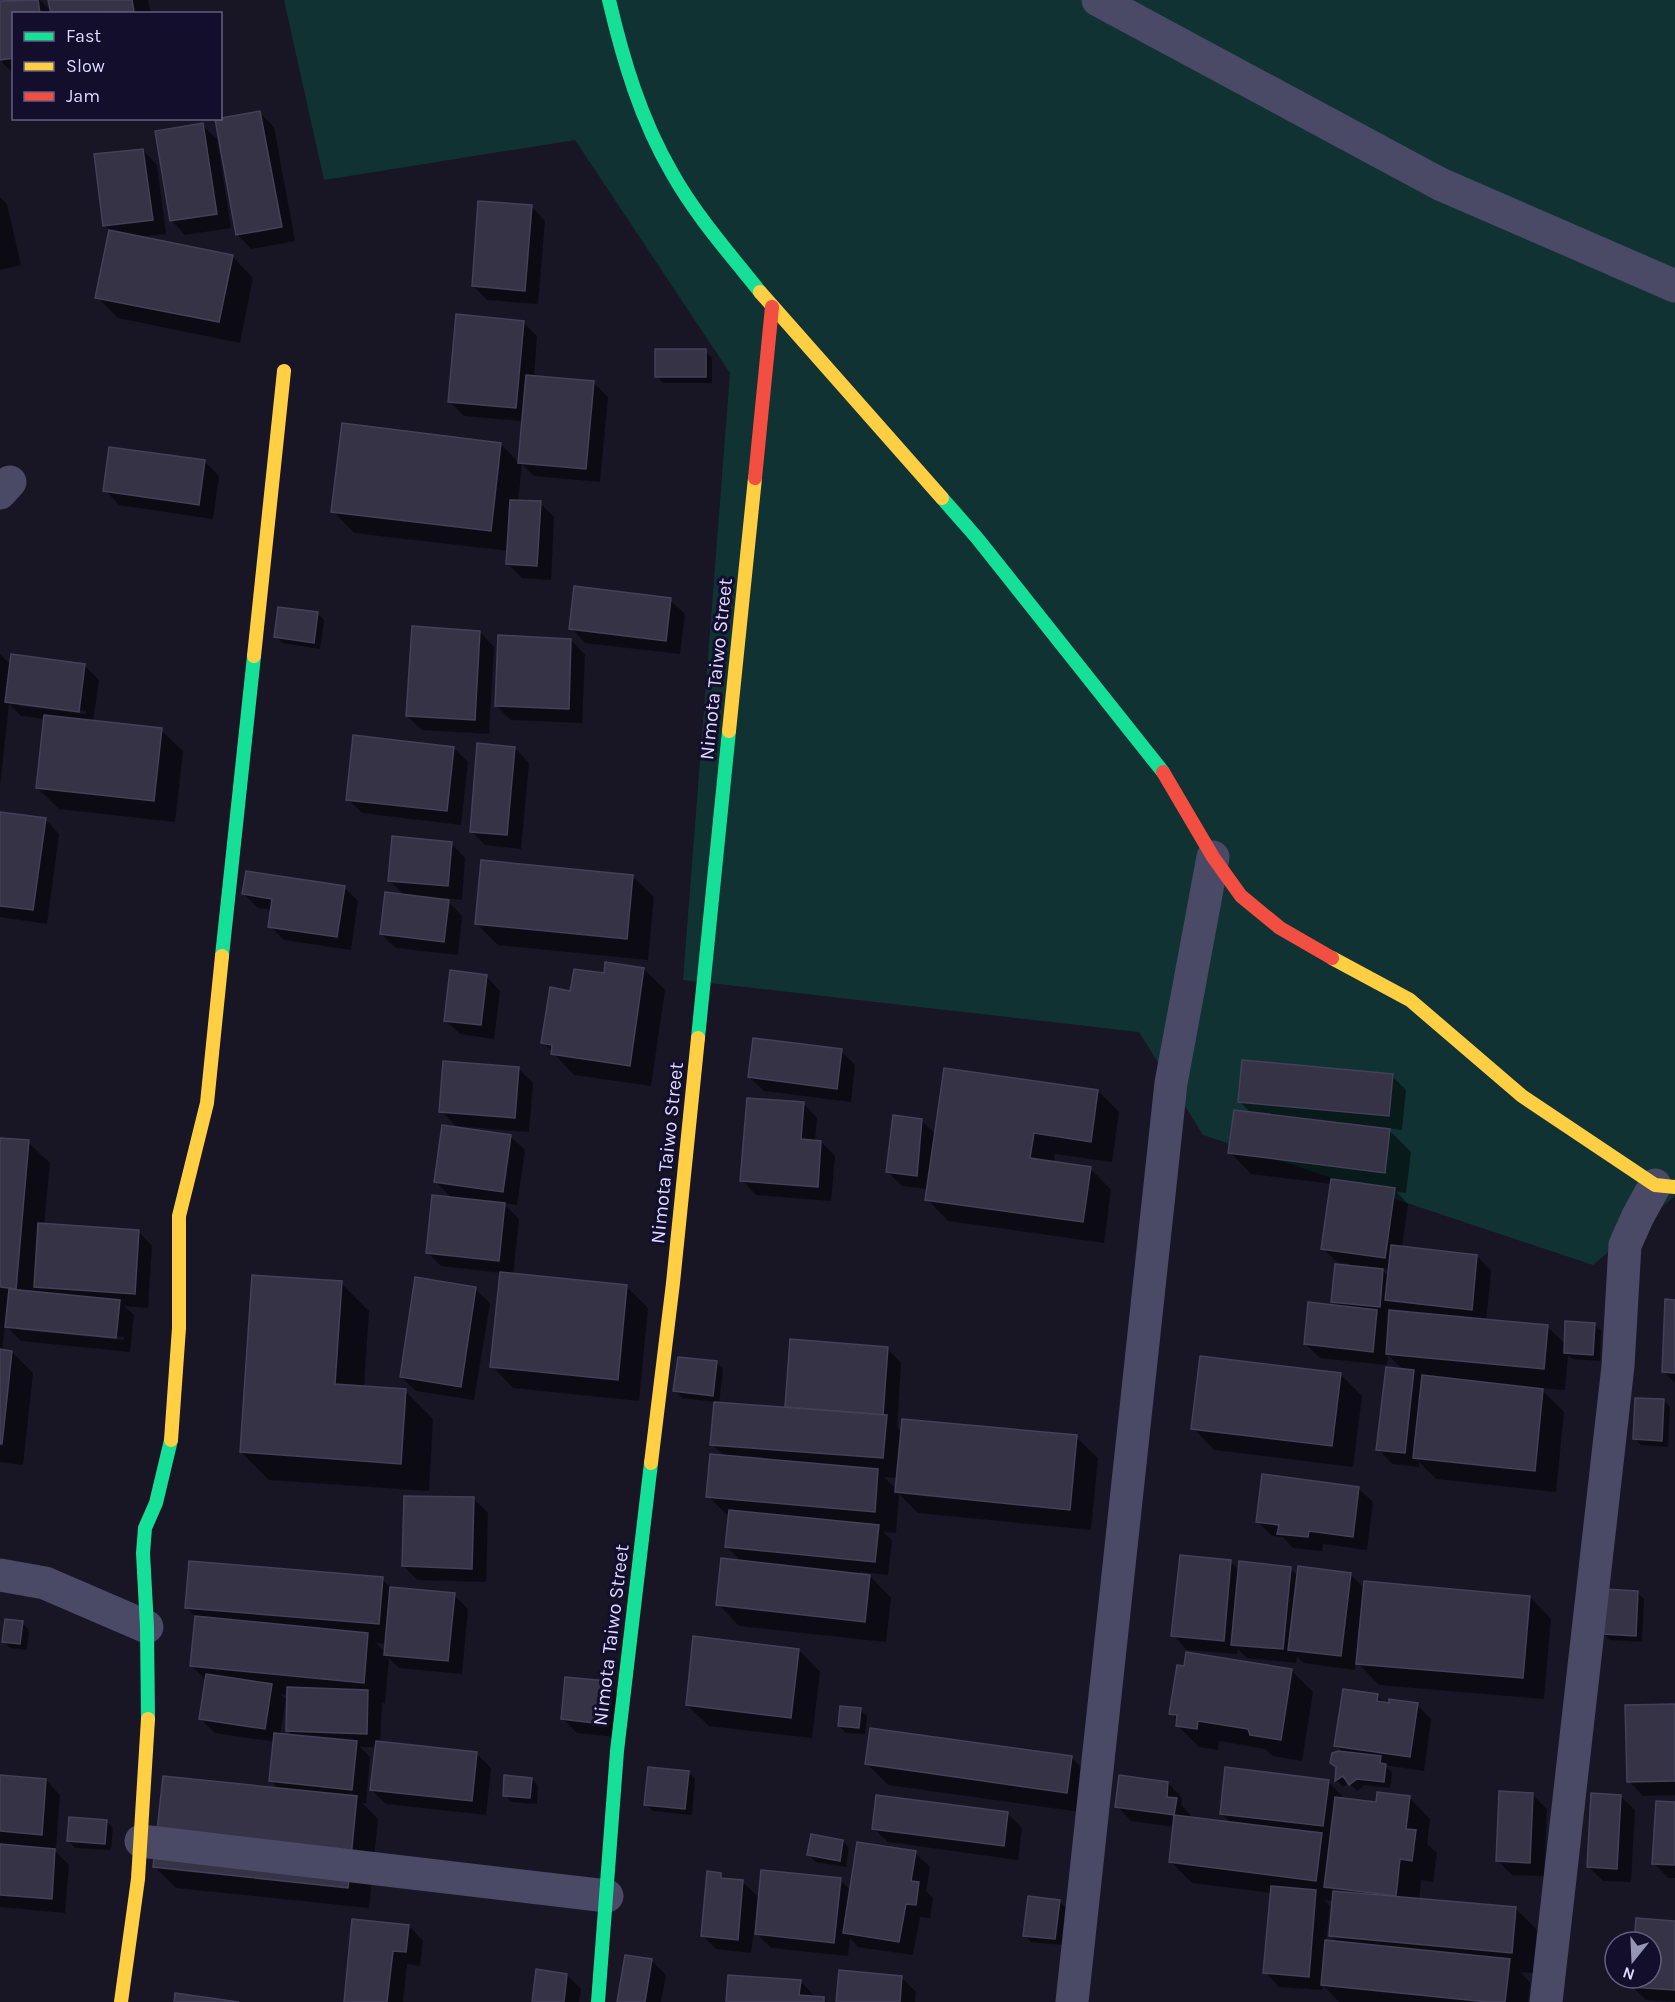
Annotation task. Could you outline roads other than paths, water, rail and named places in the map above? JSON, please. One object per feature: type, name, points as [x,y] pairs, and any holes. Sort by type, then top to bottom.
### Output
[{"type":"street","points":[[609,0],[620,46],[645,118],[672,174],[705,222],[772,307],[977,538],[1100,688],[1158,763],[1213,857],[1241,896],[1280,928],[1410,1000],[1522,1096],[1665,1186],[1638,1216],[1625,1245],[1618,1366],[1546,2002]]},
{"type":"street","points":[[1098,0],[1440,184],[1675,286]]},
{"type":"street","name":"Nimota Taiwo Street","points":[[597,2002],[617,1751],[673,1283],[772,307]]},
{"type":"street","points":[[121,2002],[138,1879],[148,1738],[147,1627],[143,1553],[145,1528],[156,1503],[171,1438],[180,1328],[179,1216],[207,1103],[284,371]]},
{"type":"street","points":[[1072,2002],[1171,1083],[1213,857]]},
{"type":"street","points":[[0,1575],[45,1584],[147,1627]]},
{"type":"street","points":[[141,1841],[607,1896]]}]
